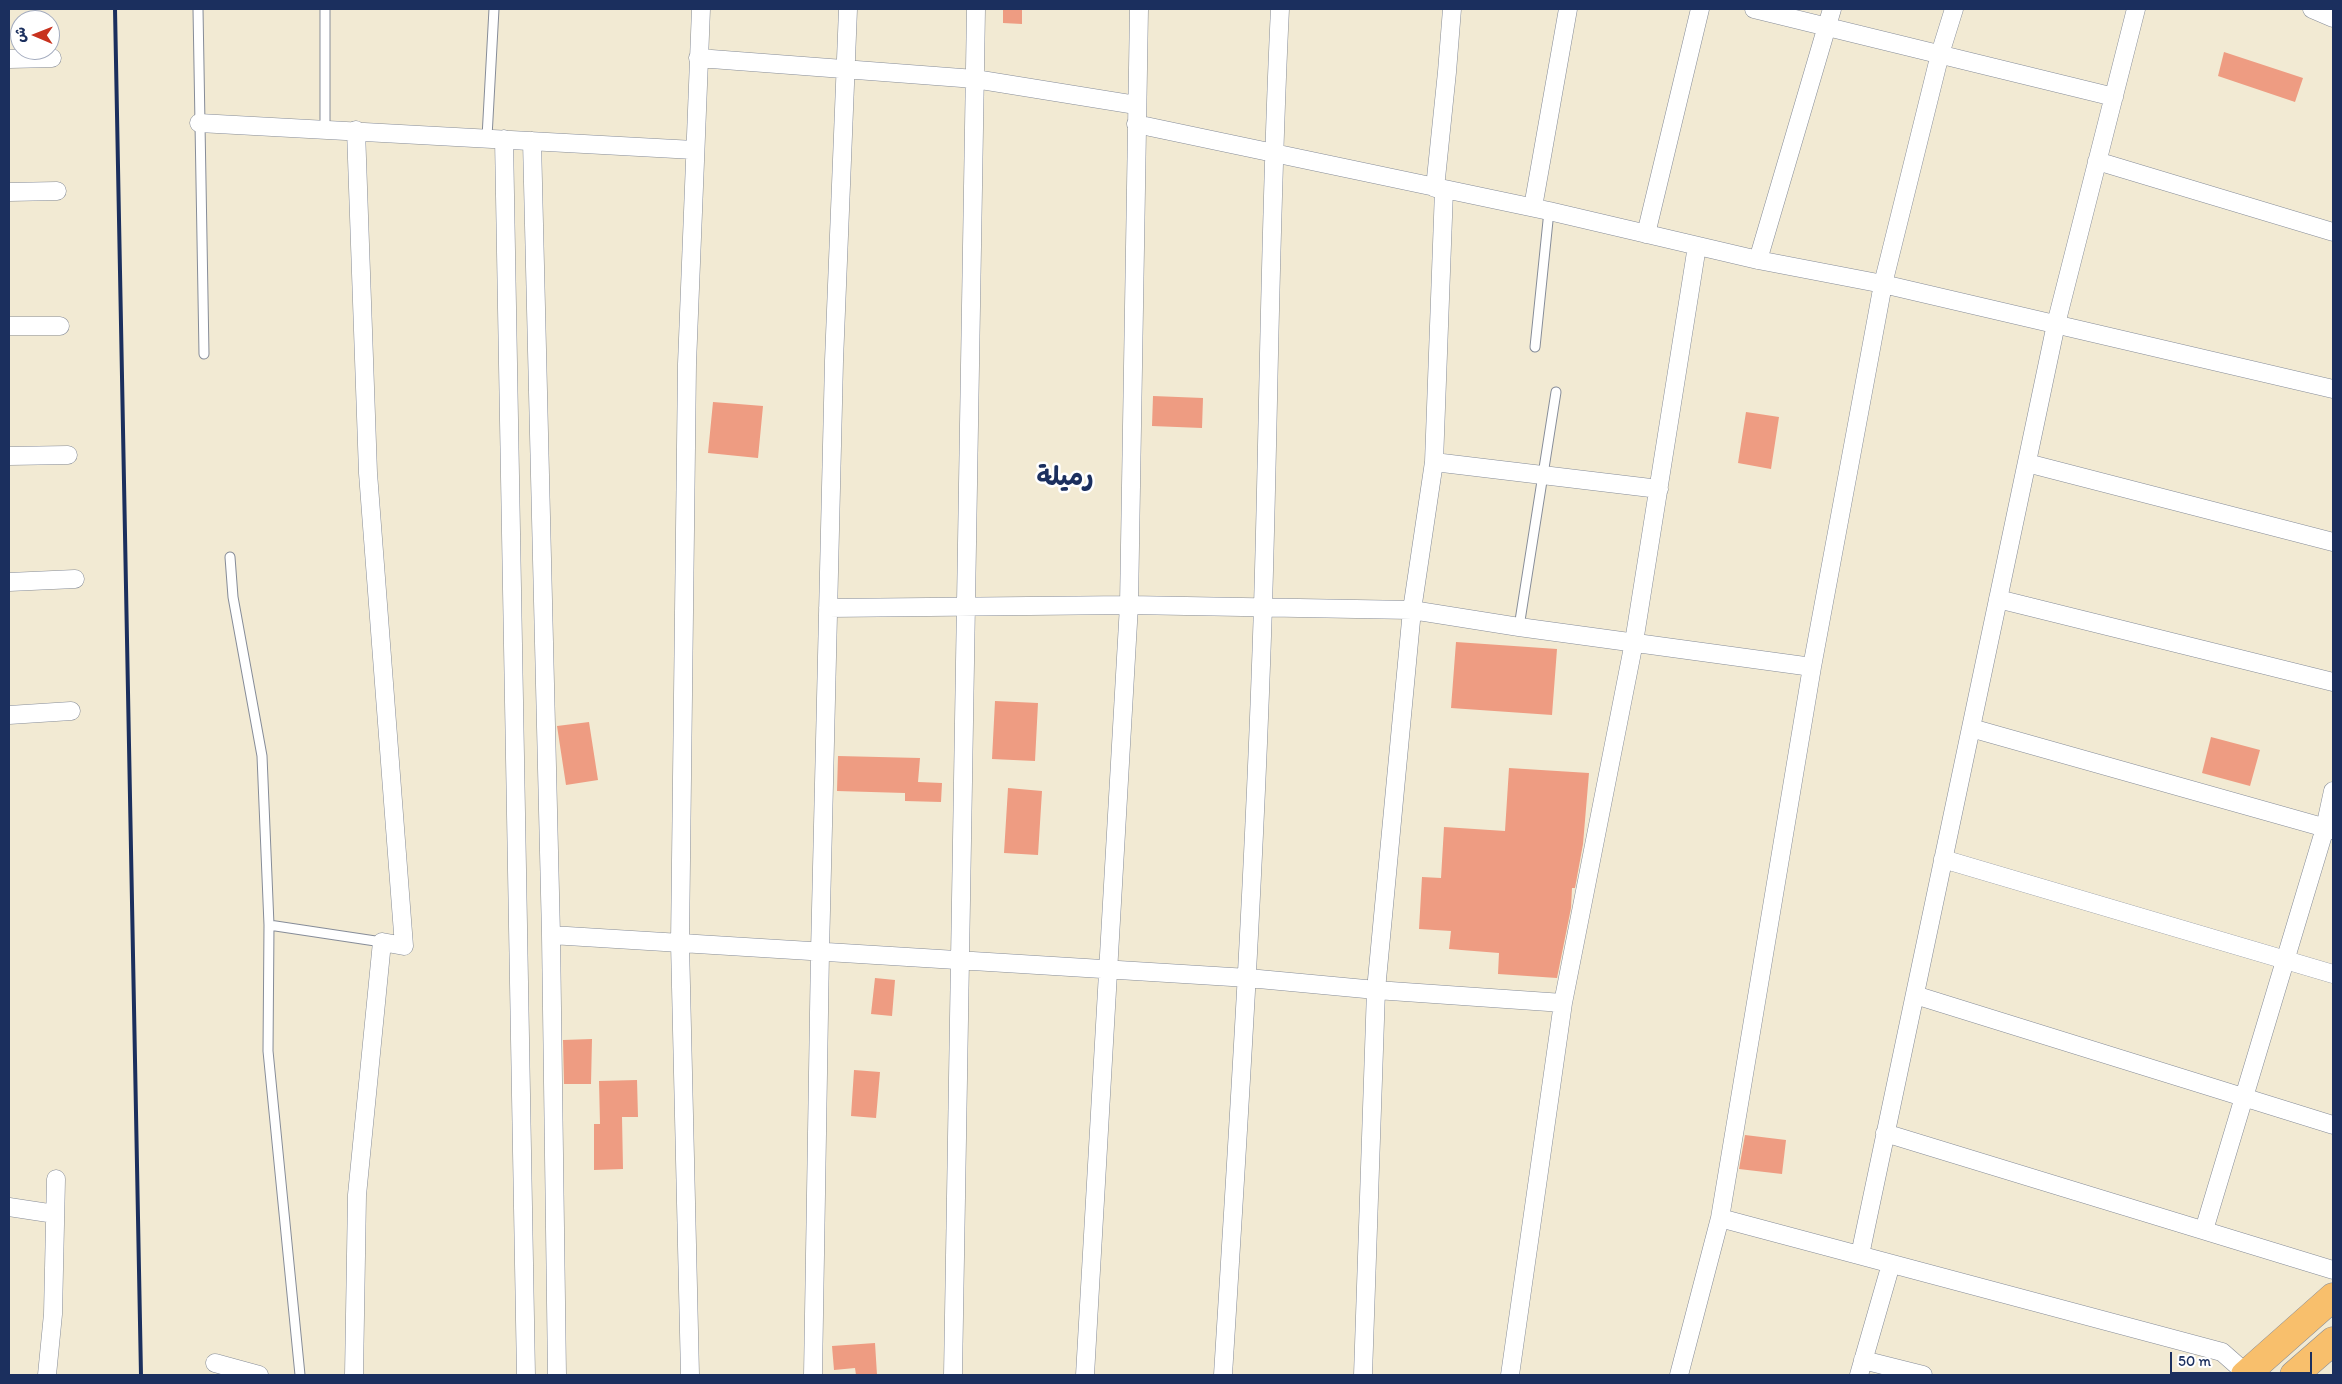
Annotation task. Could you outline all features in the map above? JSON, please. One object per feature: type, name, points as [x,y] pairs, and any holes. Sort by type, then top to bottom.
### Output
[{"type":"main road","points":[[2246,1374],[2333,1297]]},
{"type":"main road","points":[[2294,1375],[2333,1340]]},
{"type":"street","points":[[690,1375],[680,943],[687,364],[701,9]]},
{"type":"street","points":[[813,1375],[820,952],[834,361],[848,9]]},
{"type":"street","points":[[953,1375],[976,9]]},
{"type":"street","points":[[1086,1375],[1129,605],[1139,9]]},
{"type":"street","points":[[1223,1375],[1248,978],[1263,606],[1273,152],[1280,9]]},
{"type":"street","points":[[1363,1375],[1376,990],[1412,610],[1434,462],[1439,189],[1452,9]]},
{"type":"street","points":[[1541,209],[1568,9]]},
{"type":"street","points":[[1646,234],[1700,9]]},
{"type":"street","points":[[1754,9],[2114,97]]},
{"type":"street","points":[[1758,260],[1832,9]]},
{"type":"street","points":[[1679,1375],[1720,1218],[1812,667],[1883,284],[1940,54],[1954,9]]},
{"type":"street","points":[[1860,1255],[2056,324],[2136,9]]},
{"type":"street","points":[[2312,9],[2333,18]]},
{"type":"street","points":[[698,58],[975,79],[1136,105]]},
{"type":"street","points":[[199,122],[694,150]]},
{"type":"street","points":[[1136,124],[1541,209],[1758,260],[1883,284],[2333,389]]},
{"type":"street","points":[[354,1375],[357,1195],[382,942],[404,946],[368,473],[356,130]]},
{"type":"street","points":[[504,139],[526,1375]]},
{"type":"street","points":[[532,141],[551,935],[557,1375]]},
{"type":"street","points":[[2098,161],[2333,232]]},
{"type":"street","points":[[9,192],[57,191]]},
{"type":"street","points":[[1510,1375],[1563,1003],[1634,642],[1697,246]]},
{"type":"street","points":[[9,326],[60,326]]},
{"type":"street","points":[[9,456],[68,455]]},
{"type":"street","points":[[1434,462],[1658,489]]},
{"type":"street","points":[[2027,463],[2333,542]]},
{"type":"street","points":[[9,582],[75,579]]},
{"type":"street","points":[[1998,599],[2333,682]]},
{"type":"street","points":[[828,608],[966,605],[1129,605],[1412,610],[1519,627],[1812,667]]},
{"type":"street","points":[[9,715],[70,711]]},
{"type":"street","points":[[1971,728],[2329,829]]},
{"type":"street","points":[[2204,1230],[2286,960],[2329,829],[2333,791]]},
{"type":"street","points":[[1943,859],[2333,974]]},
{"type":"street","points":[[551,935],[1248,978],[1376,990],[1563,1003]]},
{"type":"street","points":[[1915,994],[2333,1125]]},
{"type":"street","points":[[1886,1134],[2333,1270]]},
{"type":"street","points":[[47,1375],[53,1314],[56,1179]]},
{"type":"street","points":[[9,1208],[55,1214]]},
{"type":"street","points":[[1720,1218],[2222,1352],[2246,1374]]},
{"type":"street","points":[[1891,1264],[1861,1368],[1923,1375]]},
{"type":"street","points":[[215,1363],[259,1375]]},
{"type":"lane","points":[[198,9],[204,354]]},
{"type":"lane","points":[[325,128],[326,9]]},
{"type":"lane","points":[[486,137],[494,9]]},
{"type":"lane","points":[[1535,347],[1541,209]]},
{"type":"lane","points":[[1519,627],[1556,392]]},
{"type":"lane","points":[[230,557],[233,597],[262,756],[268,925],[268,1051],[300,1375]]},
{"type":"lane","points":[[268,925],[382,942]]},
{"type":"building","points":[[1003,9],[1022,9],[1022,24],[1003,23]]},
{"type":"building","points":[[2224,52],[2303,78],[2295,102],[2218,76]]},
{"type":"building","points":[[1153,396],[1203,398],[1202,428],[1152,426]]},
{"type":"building","points":[[713,402],[763,406],[758,458],[708,453]]},
{"type":"building","points":[[1746,412],[1779,417],[1771,469],[1738,463]]},
{"type":"building","points":[[1456,642],[1557,649],[1552,715],[1451,708]]},
{"type":"building","points":[[995,701],[1038,703],[1035,761],[992,759]]},
{"type":"building","points":[[589,722],[598,780],[566,785],[557,726]]},
{"type":"building","points":[[2211,737],[2260,750],[2250,786],[2202,773]]},
{"type":"building","points":[[838,756],[920,758],[918,782],[942,783],[941,802],[905,801],[905,793],[837,791]]},
{"type":"building","points":[[1509,768],[1589,773],[1583,844],[1575,888],[1572,888],[1571,908],[1557,978],[1498,974],[1499,953],[1449,949],[1451,931],[1419,929],[1422,877],[1441,878],[1444,827],[1505,831]]},
{"type":"building","points":[[1008,788],[1042,791],[1038,855],[1004,853]]},
{"type":"building","points":[[875,978],[895,980],[892,1016],[871,1014]]},
{"type":"building","points":[[592,1039],[591,1084],[564,1084],[563,1040]]},
{"type":"building","points":[[854,1070],[880,1072],[876,1118],[851,1116]]},
{"type":"building","points":[[637,1080],[638,1117],[622,1117],[623,1169],[594,1170],[594,1124],[600,1124],[599,1081]]},
{"type":"building","points":[[1745,1135],[1786,1140],[1782,1174],[1739,1169]]},
{"type":"building","points":[[875,1343],[877,1375],[856,1375],[855,1368],[834,1370],[832,1346]]},
{"type":"railway","points":[[115,9],[141,1375]]},
{"type":"district","name":"رميلة","points":[[1065,478]]}]
